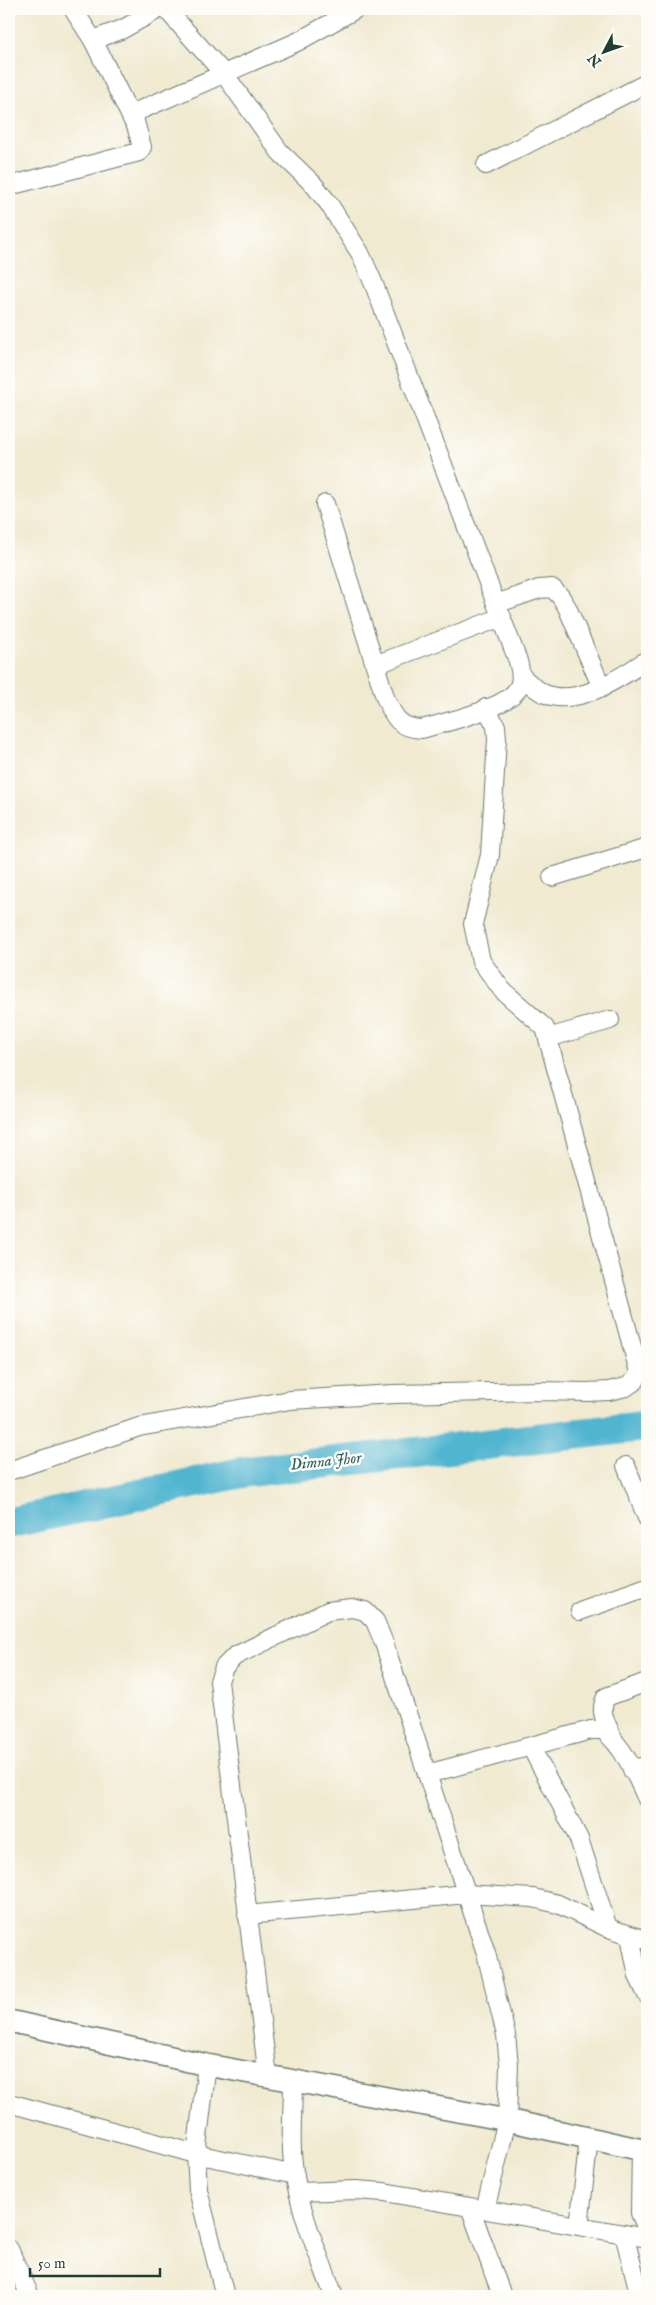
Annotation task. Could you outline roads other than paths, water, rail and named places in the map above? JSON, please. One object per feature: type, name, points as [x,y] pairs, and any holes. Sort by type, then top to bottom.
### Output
[{"type":"street","points":[[9,186],[139,152],[142,144],[134,123],[94,40],[73,9]]},
{"type":"street","points":[[94,40],[123,29],[160,9]]},
{"type":"street","points":[[166,9],[225,75],[280,152],[329,204],[360,253],[373,282],[499,611],[522,677],[543,693],[558,697],[578,695],[602,688],[647,660]]},
{"type":"street","points":[[134,123],[135,114],[142,109],[225,75],[296,42],[356,9]]},
{"type":"street","points":[[486,165],[647,84]]},
{"type":"street","points":[[325,504],[375,665],[392,713],[400,723],[410,729],[422,729],[486,708],[509,698],[518,688],[522,677]]},
{"type":"street","points":[[375,665],[499,611],[540,589],[552,588],[567,607],[602,688]]},
{"type":"street","points":[[9,1471],[139,1427],[290,1400],[394,1394],[609,1391],[626,1387],[635,1381],[638,1372],[545,1028],[502,990],[481,960],[473,924],[490,855],[496,726],[486,708]]},
{"type":"street","points":[[552,877],[647,848]]},
{"type":"street","points":[[548,1038],[610,1020]]},
{"type":"street","points":[[626,1466],[647,1518]]},
{"type":"street","points":[[580,1611],[647,1587]]},
{"type":"street","points":[[268,2077],[219,1681],[224,1668],[235,1656],[328,1611],[352,1608],[366,1611],[375,1621],[384,1643],[486,1953],[506,2036],[509,2065],[507,2120],[478,2209],[502,2296]]},
{"type":"street","points":[[613,1738],[604,1716],[602,1705],[606,1697],[647,1682]]},
{"type":"street","points":[[426,1774],[591,1730],[603,1730],[640,1767],[647,1799]]},
{"type":"street","points":[[531,1746],[579,1839],[608,1928]]},
{"type":"street","points":[[248,1915],[466,1894],[533,1898],[558,1904],[608,1928],[647,1940]]},
{"type":"street","points":[[630,1936],[638,1976],[647,1995]]},
{"type":"street","points":[[9,2021],[207,2065],[507,2120],[644,2150],[640,2213],[647,2229]]},
{"type":"street","points":[[207,2065],[196,2154],[198,2190],[225,2296]]},
{"type":"street","points":[[293,2082],[292,2152],[296,2184],[334,2296]]},
{"type":"street","points":[[9,2103],[196,2154],[296,2184],[384,2192],[647,2238]]},
{"type":"street","points":[[579,2226],[589,2138]]},
{"type":"street","points":[[624,2234],[640,2296]]},
{"type":"street","points":[[9,2249],[30,2296]]},
{"type":"waterway","name":"Dimna Jhor","points":[[9,1523],[244,1472],[647,1426]]}]
